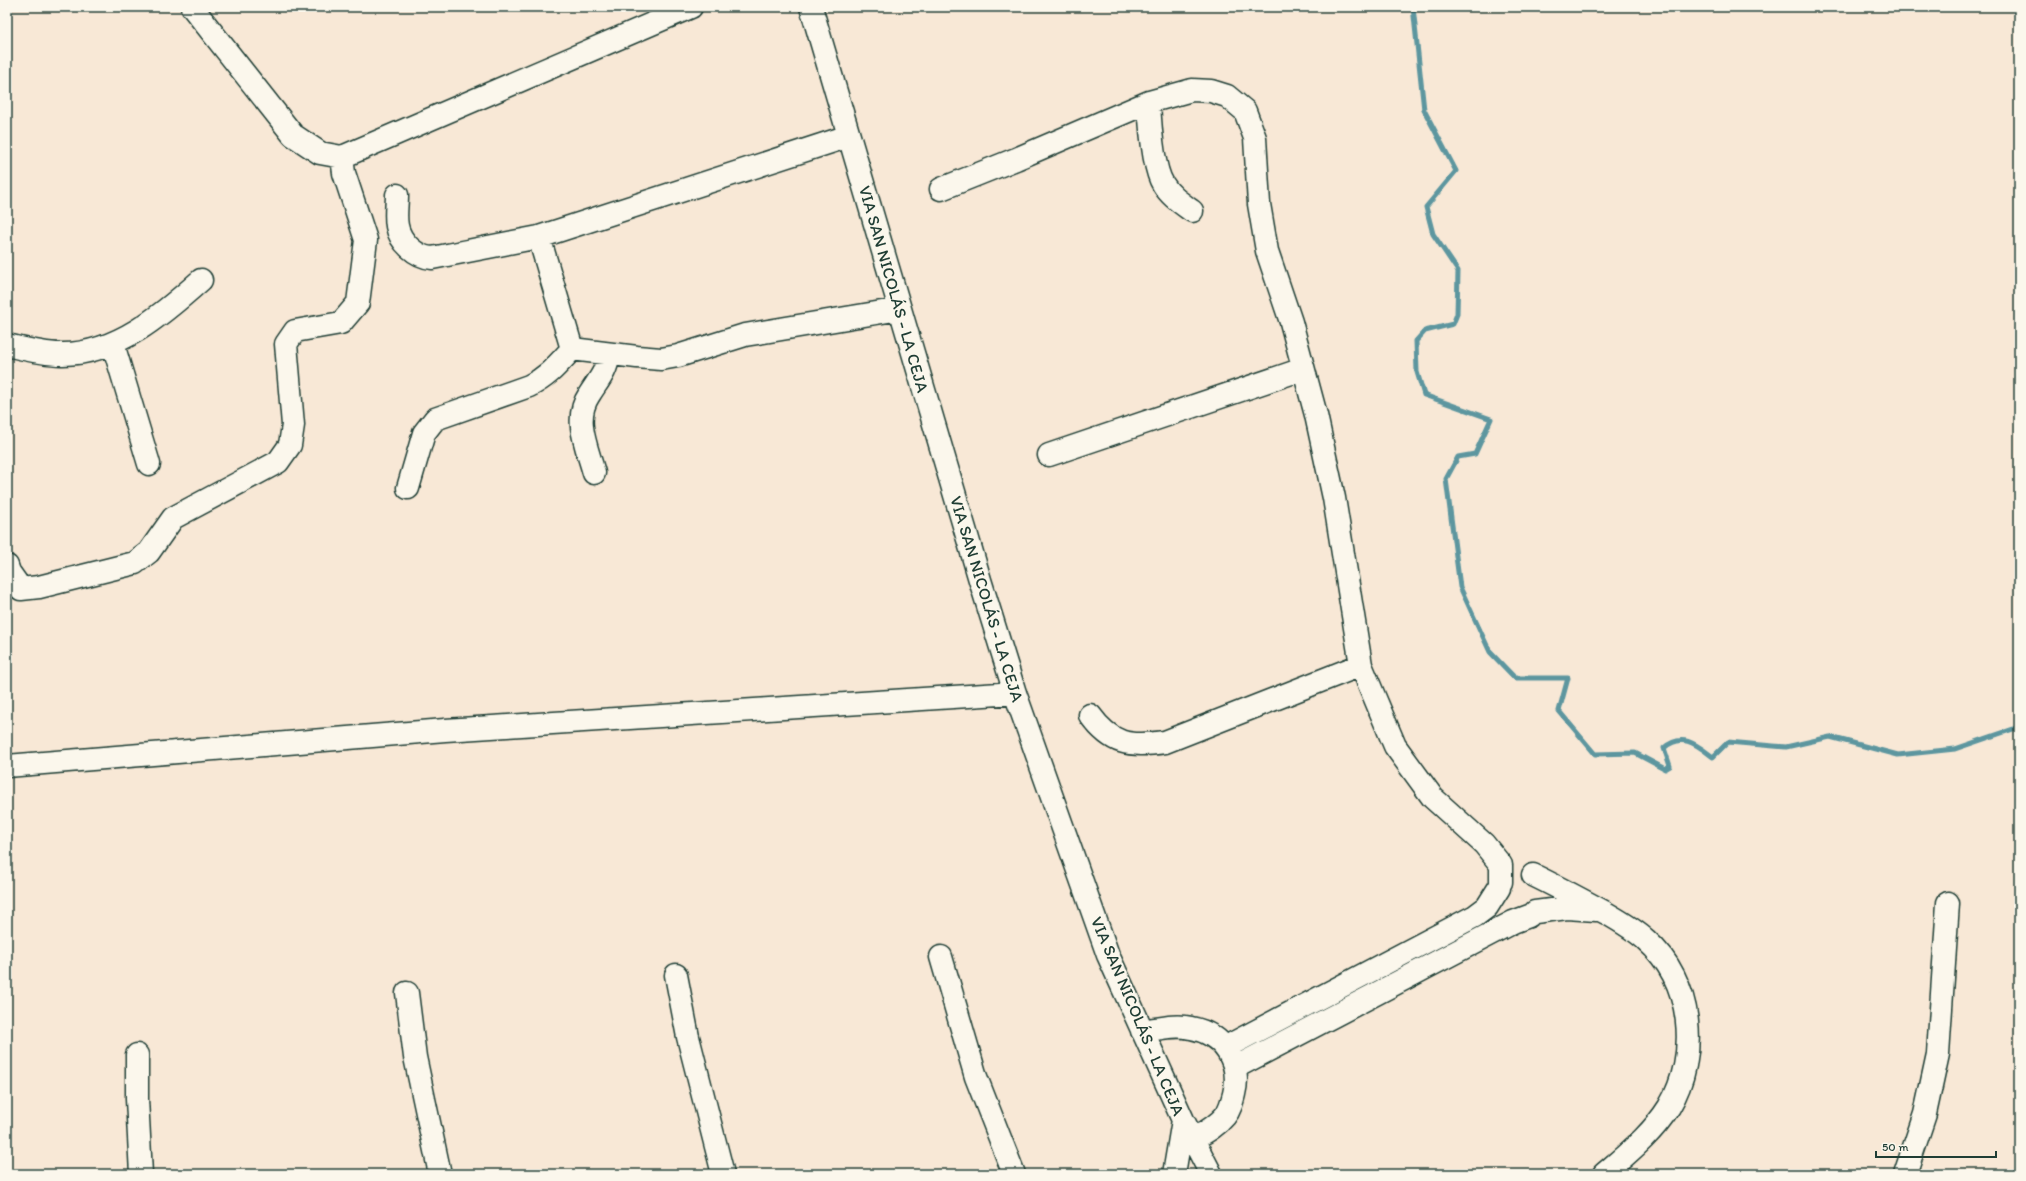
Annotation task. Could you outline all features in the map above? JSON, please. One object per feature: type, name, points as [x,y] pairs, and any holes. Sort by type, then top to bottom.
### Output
[{"type":"street","points":[[192,7],[293,135],[320,153],[342,157],[691,7]]},
{"type":"street","name":"VIA SAN NICOLÁS - LA CEJA","points":[[811,7],[1015,693],[1108,955],[1192,1140],[1211,1174]]},
{"type":"street","points":[[941,189],[1016,159],[1149,102],[1192,90],[1211,91],[1227,96],[1245,111],[1255,138],[1259,204],[1267,251],[1291,322],[1316,414],[1334,498],[1361,665],[1395,746],[1433,798],[1484,844],[1530,874],[1575,895],[1635,930],[1648,941],[1668,966],[1683,1000],[1688,1036],[1683,1073],[1668,1107],[1644,1139],[1604,1174]]},
{"type":"street","points":[[1149,102],[1158,171],[1162,183],[1170,194],[1192,211]]},
{"type":"street","points":[[397,195],[397,226],[402,239],[418,254],[426,258],[438,257],[539,237],[849,136]]},
{"type":"street","points":[[7,566],[14,591],[39,588],[135,563],[149,552],[173,518],[278,462],[290,445],[293,426],[286,344],[294,331],[341,323],[358,303],[366,240],[344,173],[342,157]]},
{"type":"street","points":[[539,237],[572,349]]},
{"type":"street","points":[[7,330],[16,347],[62,354],[93,350],[113,344],[166,311],[201,280]]},
{"type":"street","points":[[572,349],[661,359],[678,356],[745,334],[900,309]]},
{"type":"street","points":[[113,344],[148,464]]},
{"type":"street","points":[[408,488],[424,432],[435,419],[543,380],[572,349]]},
{"type":"street","points":[[594,472],[580,422],[582,411],[588,396],[601,379],[607,366],[608,354]]},
{"type":"street","points":[[1049,455],[1303,369]]},
{"type":"street","points":[[1090,714],[1101,729],[1117,740],[1150,744],[1165,742],[1361,665]]},
{"type":"street","points":[[7,766],[445,730],[1015,693]]},
{"type":"street","points":[[1484,844],[1501,865],[1499,903],[1508,914],[1522,917],[1567,908],[1591,909],[1606,914]]},
{"type":"street","points":[[1226,1047],[1475,916],[1487,907],[1500,885],[1512,873],[1530,874],[1542,886],[1543,900],[1532,914],[1513,922],[1236,1067]]},
{"type":"street","points":[[1904,1174],[1925,1114],[1938,1054],[1948,903]]},
{"type":"street","points":[[941,957],[976,1076],[1014,1174]]},
{"type":"street","points":[[676,975],[688,1037],[723,1174]]},
{"type":"street","points":[[407,993],[415,1057],[440,1174]]},
{"type":"street","points":[[1142,1031],[1172,1027],[1191,1028],[1217,1040],[1226,1047],[1236,1067],[1235,1089],[1226,1115],[1211,1129],[1192,1140]]},
{"type":"street","points":[[137,1055],[137,1099],[141,1174]]},
{"type":"street","points":[[1174,1174],[1183,1120]]},
{"type":"waterway","points":[[1413,7],[1424,110],[1456,171],[1426,207],[1433,234],[1458,271],[1457,314],[1453,324],[1425,331],[1416,341],[1417,372],[1424,395],[1491,419],[1475,454],[1458,457],[1446,479],[1460,587],[1490,652],[1515,678],[1568,678],[1559,711],[1595,754],[1635,753],[1665,769],[1670,766],[1664,748],[1677,741],[1690,742],[1713,757],[1728,742],[1786,747],[1830,737],[1898,755],[1955,749],[2019,727]]}]
